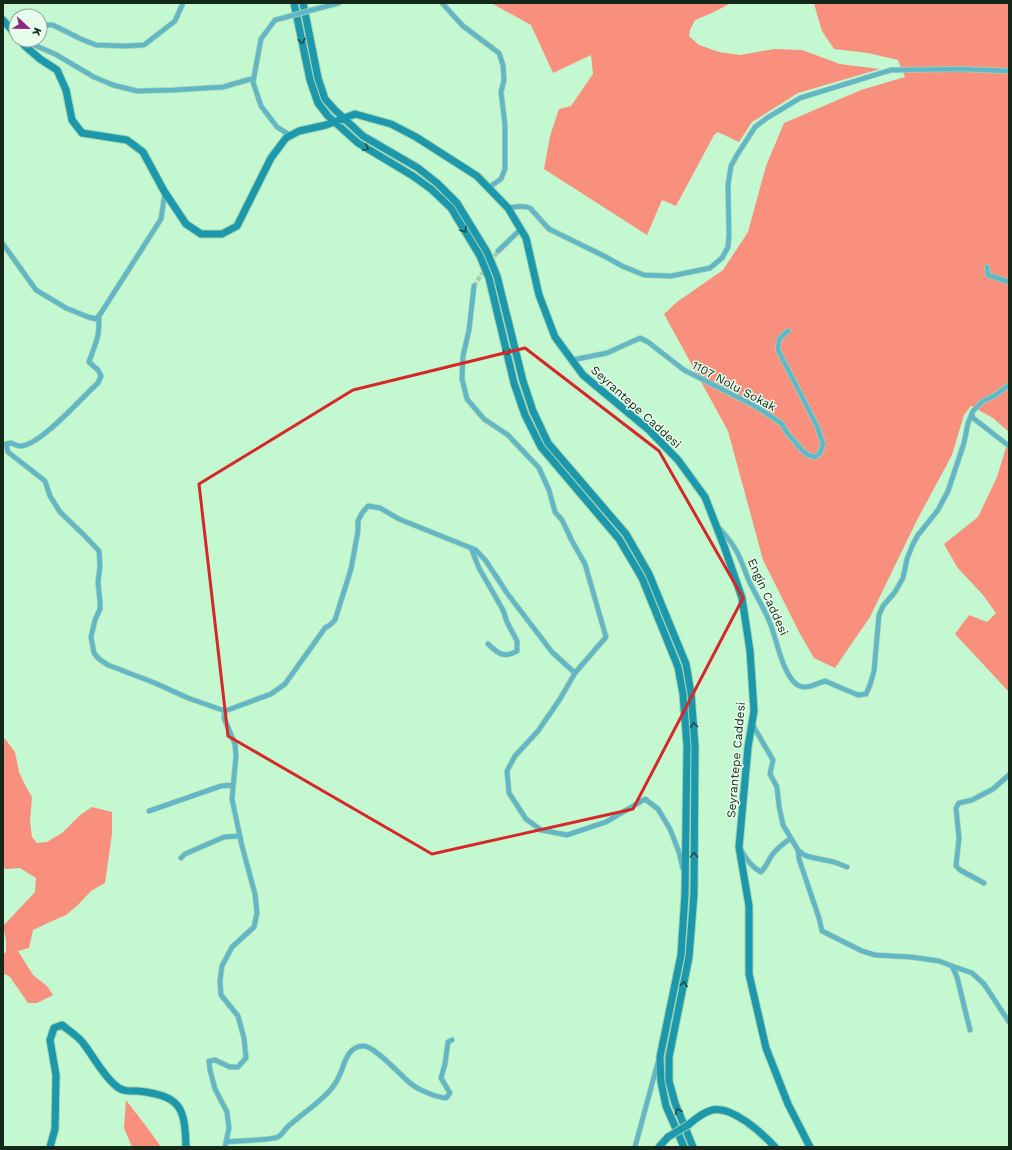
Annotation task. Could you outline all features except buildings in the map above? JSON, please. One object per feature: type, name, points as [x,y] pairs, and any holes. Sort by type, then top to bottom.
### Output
[{"type":"main road","points":[[294,3],[310,80],[318,103],[328,116],[358,143],[432,189],[450,208],[480,256],[489,278],[514,383],[525,414],[541,447],[619,539],[642,578],[678,666],[683,694],[686,746],[685,894],[681,955],[660,1055],[661,1082],[666,1106],[684,1147]]},
{"type":"main road","points":[[303,3],[318,78],[325,99],[334,110],[363,136],[418,168],[432,179],[457,203],[488,252],[497,276],[523,381],[533,411],[548,443],[626,534],[649,574],[686,664],[691,693],[695,746],[694,894],[689,956],[669,1057],[669,1081],[674,1103],[693,1147]]},
{"type":"main road","points":[[27,48],[40,59],[57,70],[66,90],[72,120],[82,133],[127,140],[143,152],[165,193],[186,224],[201,234],[222,234],[237,226],[271,158],[290,135]]},
{"type":"main road","name":"Seyrantepe Caddesi","points":[[290,135],[299,131],[335,122],[355,114],[391,124],[416,137],[477,176],[508,208],[526,238],[539,295],[555,337],[583,375],[649,430],[678,460],[705,497],[742,598],[750,651],[754,711],[748,747],[739,847],[749,906],[749,974],[766,1048],[788,1104],[810,1147]]},
{"type":"main road","points":[[50,1147],[55,1129],[56,1075],[50,1040],[54,1028],[62,1026],[83,1042],[106,1076],[116,1086],[125,1091],[150,1093],[171,1099],[178,1106],[182,1114],[185,1124],[186,1147]]},
{"type":"main road","points":[[659,1147],[668,1136],[704,1114],[712,1110],[723,1109],[744,1120],[775,1147]]},
{"type":"street","points":[[48,25],[53,25],[96,45],[144,45],[175,21],[183,3]]},
{"type":"street","points":[[290,135],[277,127],[261,106],[253,82],[261,39],[275,20],[339,3]]},
{"type":"street","points":[[442,3],[463,26],[499,53],[503,64],[504,80],[501,92],[505,125],[505,169],[501,179],[488,188]]},
{"type":"street","points":[[40,48],[55,54],[100,80],[137,91],[223,87],[254,78]]},
{"type":"street","points":[[508,208],[516,206],[525,206],[530,208],[549,229],[622,266],[644,275],[671,276],[710,268],[722,258],[728,247],[728,186],[731,166],[755,127],[767,118],[800,98],[891,70],[962,69],[1009,71]]},
{"type":"street","points":[[3,244],[36,290],[66,308],[96,319],[161,219],[165,193]]},
{"type":"street","points":[[498,251],[521,229]]},
{"type":"street","points":[[987,268],[988,275],[1009,282]]},
{"type":"street","points":[[474,286],[469,330],[463,356],[462,379],[467,399],[484,419],[508,435],[539,468],[550,490],[555,512],[562,520],[585,564],[606,637],[575,673],[560,699],[538,731],[515,756],[507,771],[509,793],[526,819],[541,830],[567,835],[606,822],[645,799],[658,809],[670,829],[679,852],[685,876]]},
{"type":"street","points":[[99,316],[98,333],[89,362],[98,370],[101,376],[98,383],[51,428],[27,445],[19,446],[11,443],[6,444],[8,452],[45,481],[50,496],[60,512],[99,551],[100,566],[98,582],[100,609],[95,620],[91,637],[94,653],[99,659],[108,665],[188,698],[225,711],[271,694],[285,684],[325,628],[335,620],[351,570],[358,531],[358,521],[362,512],[368,506],[380,508],[399,519],[476,550],[486,561],[507,593],[552,652],[575,673]]},
{"type":"street","name":"1107 Nolu Sokak","points":[[572,360],[607,353],[640,338],[648,342],[684,370],[755,406],[781,423],[802,450],[808,455],[815,457],[820,453],[823,444],[817,426],[778,350],[779,339],[788,330]]},
{"type":"street","name":"Engin Caddesi","points":[[716,524],[729,538],[739,555],[750,583],[770,622],[777,640],[781,658],[791,677],[797,684],[803,687],[808,687],[825,681],[858,695],[866,694],[874,671],[879,615],[883,606],[895,592],[903,578],[907,559],[913,544],[918,535],[938,510],[948,490],[973,411],[983,401],[994,396],[1009,385]]},
{"type":"street","points":[[972,415],[973,418],[1009,446]]},
{"type":"street","points":[[471,548],[479,568],[503,610],[507,622],[517,641],[517,651],[510,655],[500,654],[488,644]]},
{"type":"street","points":[[225,711],[224,718],[235,744],[236,756],[232,799],[240,836],[256,894],[257,913],[254,927],[232,947],[222,966],[220,981],[222,995],[238,1016],[244,1038],[246,1058],[238,1067],[230,1067],[215,1060],[209,1061],[215,1089],[227,1112],[229,1128],[226,1144],[278,1137],[289,1125],[332,1088],[341,1074],[347,1057],[354,1048],[363,1046],[370,1047],[411,1084],[438,1097],[446,1098],[450,1093],[441,1078],[447,1045],[448,1042],[452,1040]]},
{"type":"street","points":[[752,724],[773,760],[770,774],[777,787],[783,825],[798,850],[804,855],[834,862],[847,867]]},
{"type":"street","points":[[984,883],[960,870],[956,866],[959,838],[956,808],[960,804],[972,800],[993,789],[1009,775]]},
{"type":"street","points":[[149,811],[221,786],[233,785]]},
{"type":"street","points":[[181,858],[185,854],[224,837],[240,836]]},
{"type":"street","points":[[739,847],[750,863],[761,872],[765,868],[771,855],[791,838]]},
{"type":"street","points":[[798,850],[799,859],[822,931],[862,951],[875,955],[940,961],[972,973],[984,984],[1009,1022]]},
{"type":"street","points":[[952,966],[957,976],[970,1030]]},
{"type":"street","points":[[635,1147],[660,1055]]},
{"type":"highlighted area","points":[[525,348],[659,451],[743,598],[633,809],[432,854],[228,736],[199,484],[353,390]]},
{"type":"shaded area","points":[[491,3],[731,3],[695,20],[689,36],[699,45],[719,52],[740,55],[774,49],[802,50],[840,64],[880,69],[798,93],[752,122],[739,142],[718,132],[714,135],[676,206],[662,200],[647,235],[544,169],[550,136],[559,109],[571,106],[593,74],[591,55],[553,73],[531,25]]},
{"type":"shaded area","points":[[1009,3],[1009,432],[993,418],[971,406],[964,415],[952,455],[916,522],[870,617],[835,668],[814,658],[799,632],[763,560],[728,431],[664,314],[677,302],[723,270],[748,232],[766,166],[784,123],[861,90],[905,77],[898,60],[868,53],[834,49],[822,31],[814,4]]},
{"type":"shaded area","points":[[1009,438],[1009,692],[955,634],[969,615],[987,622],[996,613],[983,595],[957,567],[944,544],[978,517],[997,477]]},
{"type":"shaded area","points":[[3,738],[15,752],[19,772],[32,797],[30,821],[32,837],[37,843],[47,842],[62,833],[80,815],[92,807],[112,812],[112,834],[105,883],[91,891],[66,915],[33,930],[29,948],[18,951],[33,975],[47,986],[53,995],[37,1003],[28,1003],[10,977],[5,974],[3,975],[3,955],[6,952],[6,940],[3,926],[35,892],[36,878],[20,868],[6,869],[3,867]]},
{"type":"shaded area","points":[[126,1100],[161,1147],[132,1147],[124,1128]]},
{"type":"tunnel","points":[[491,262],[498,251]]},
{"type":"tunnel","points":[[474,286],[486,268]]}]
